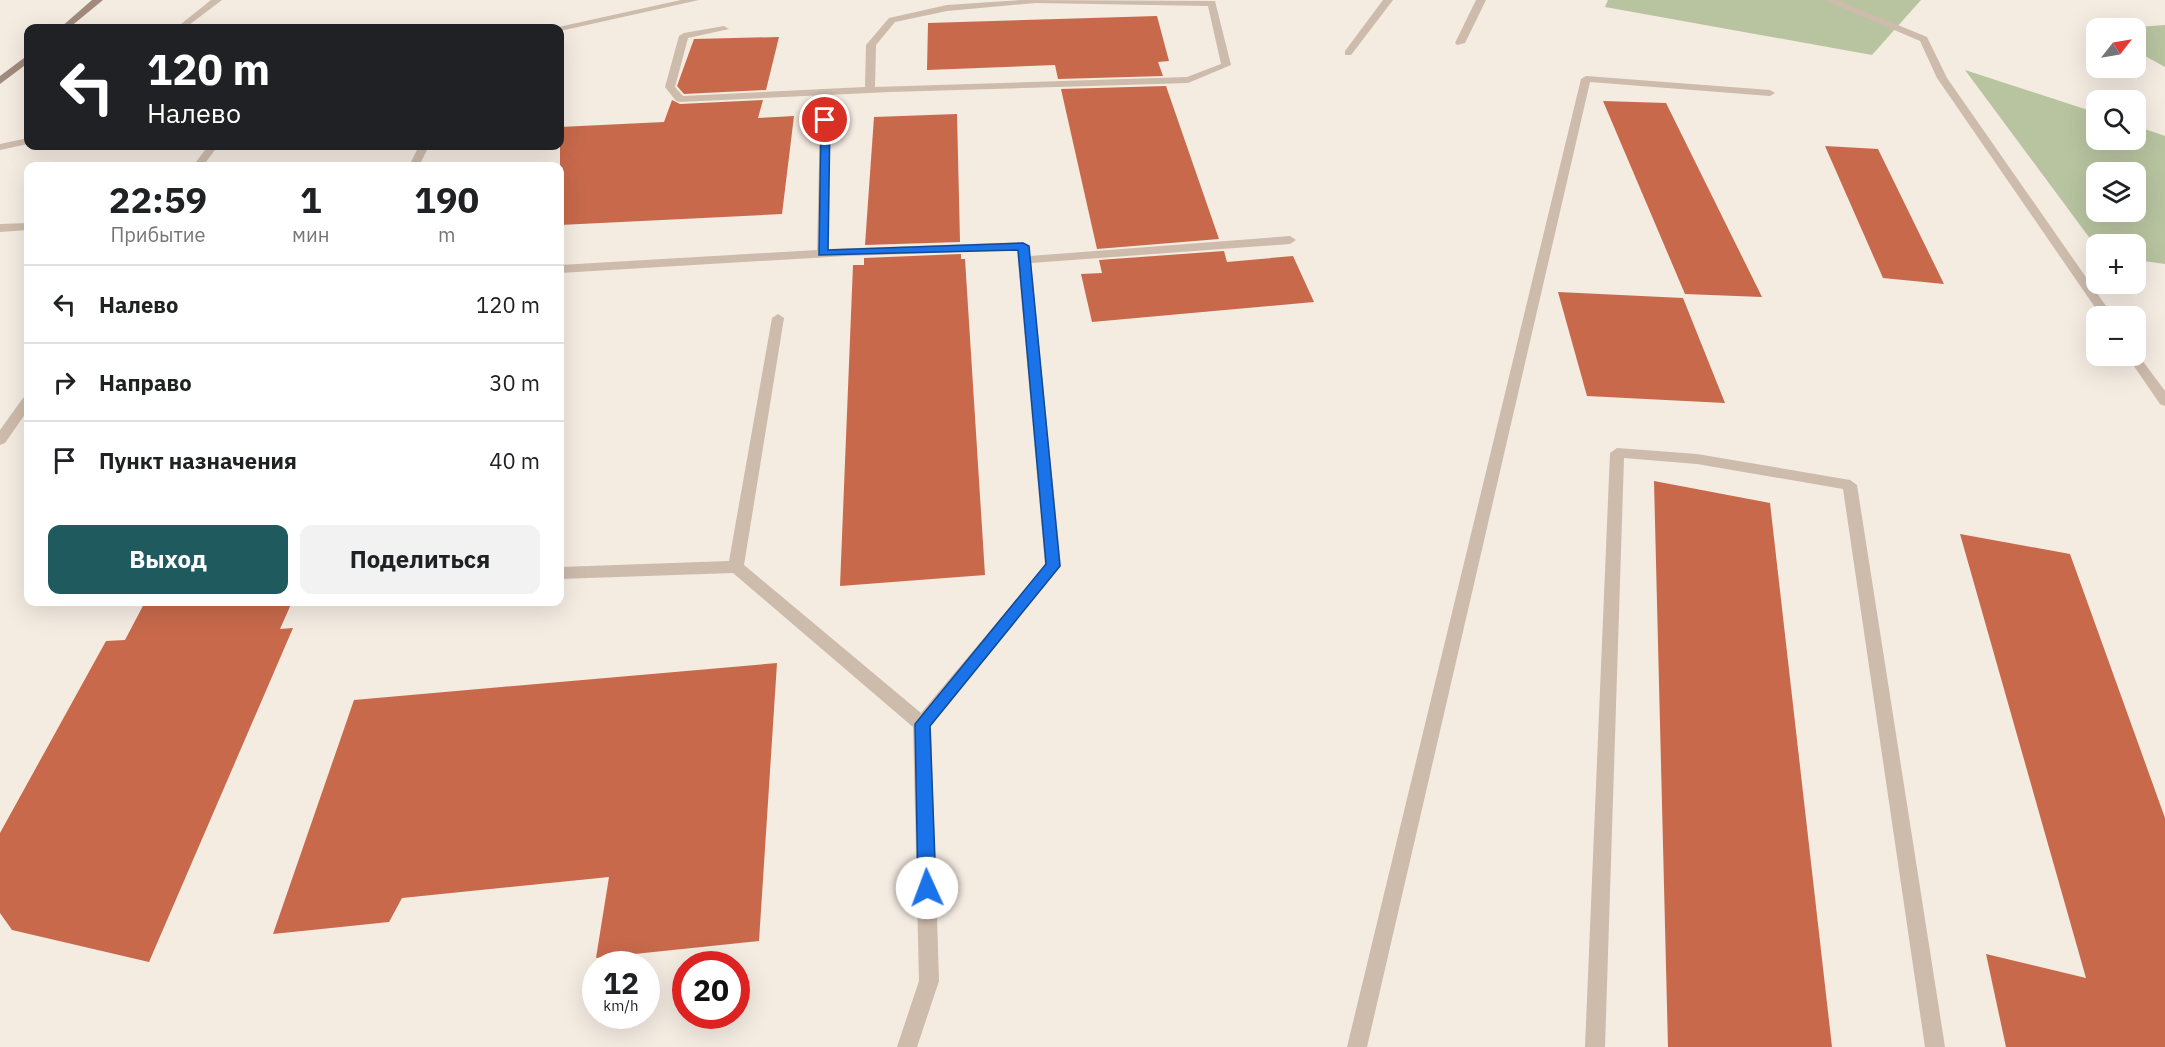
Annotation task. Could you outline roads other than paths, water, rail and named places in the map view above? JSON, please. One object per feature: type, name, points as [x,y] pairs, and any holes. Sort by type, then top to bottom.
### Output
[{"type":"street","points":[[69,24],[98,0]]},
{"type":"street","points":[[0,81],[24,61]]},
{"type":"lane","points":[[185,24],[217,0]]},
{"type":"lane","points":[[564,27],[694,0]]},
{"type":"lane","points":[[1348,53],[1388,0]]},
{"type":"lane","points":[[1460,43],[1481,0]]},
{"type":"lane","points":[[1829,0],[1924,39],[1942,78],[2100,306]]},
{"type":"lane","points":[[724,29],[684,36],[670,87],[680,99],[870,90],[1188,80],[1226,65],[1212,3],[1032,1],[947,8],[892,21],[871,45],[870,90]]},
{"type":"lane","points":[[1357,1047],[1586,79],[1770,93]]},
{"type":"lane","points":[[823,253],[825,120]]},
{"type":"lane","points":[[0,147],[24,142]]},
{"type":"lane","points":[[0,228],[24,227]]},
{"type":"lane","points":[[1024,260],[1290,240]]},
{"type":"lane","points":[[564,269],[823,253],[1023,246],[1053,566],[922,724],[929,981],[907,1047]]},
{"type":"lane","points":[[736,567],[778,318]]},
{"type":"lane","points":[[2141,366],[2165,401]]},
{"type":"lane","points":[[0,440],[24,407]]},
{"type":"lane","points":[[1595,1047],[1617,453],[1697,459],[1850,485],[1935,1047]]},
{"type":"lane","points":[[564,573],[736,567],[922,724]]}]
